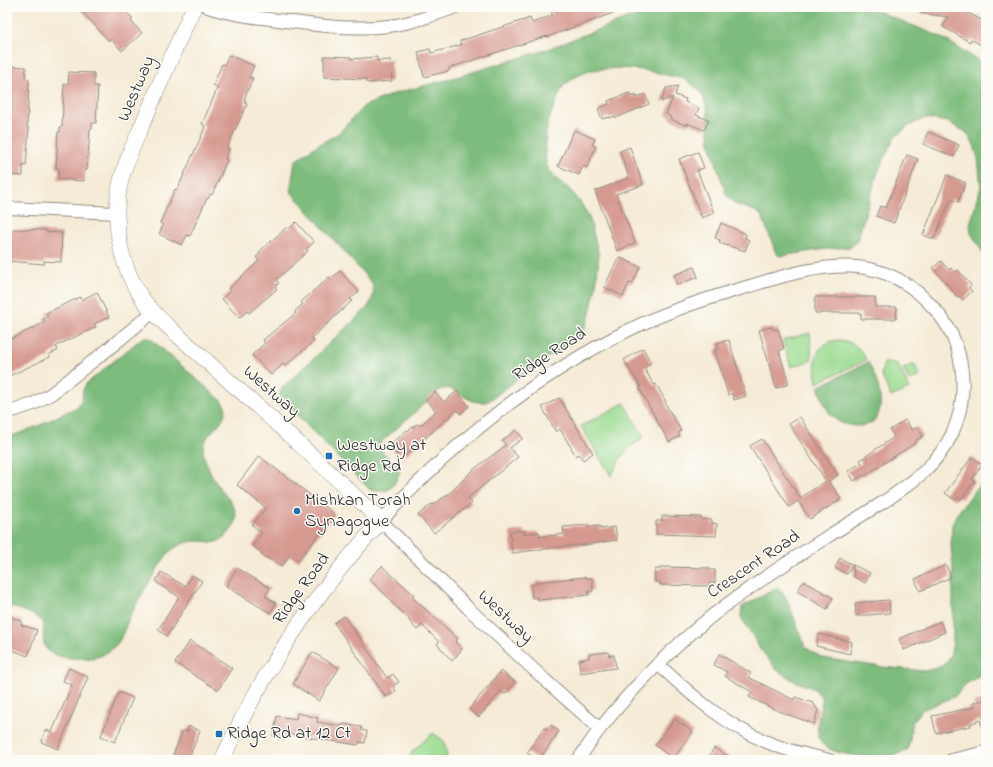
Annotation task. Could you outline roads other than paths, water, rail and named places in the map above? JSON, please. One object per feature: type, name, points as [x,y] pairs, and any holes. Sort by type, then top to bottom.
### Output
[{"type":"street","name":"Westway","points":[[194,7],[128,160],[121,182],[117,213],[120,245],[124,261],[139,294],[153,312],[294,438],[381,521],[468,608],[545,680],[600,728]]},
{"type":"street","points":[[208,7],[253,17],[322,26],[369,27],[389,26],[410,22],[456,7]]},
{"type":"street","points":[[7,208],[117,213]]},
{"type":"street","name":"Ridge Road","points":[[222,760],[261,684],[280,652],[331,579],[356,548],[381,521],[424,477],[469,436],[539,382],[581,355],[631,329],[670,312],[739,289],[801,271],[835,266],[858,266],[872,268],[882,271],[910,286],[927,300],[948,326],[957,348],[963,380],[959,414]]},
{"type":"street","points":[[7,413],[33,404],[55,391],[153,312]]},
{"type":"street","name":"Crescent Road","points":[[578,760],[600,728],[629,694],[658,664],[689,636],[729,603],[920,476],[932,465],[943,451],[951,436],[959,414]]},
{"type":"street","points":[[658,664],[687,691],[742,730],[793,752],[829,760]]},
{"type":"street","points":[[952,760],[986,752]]},
{"type":"place","name":"Westway at Ridge Rd","points":[[329,456]]},
{"type":"place","name":"Mishkan Torah Synagogue","points":[[297,511]]},
{"type":"place","name":"Ridge Rd at 12 Ct","points":[[219,734]]}]
